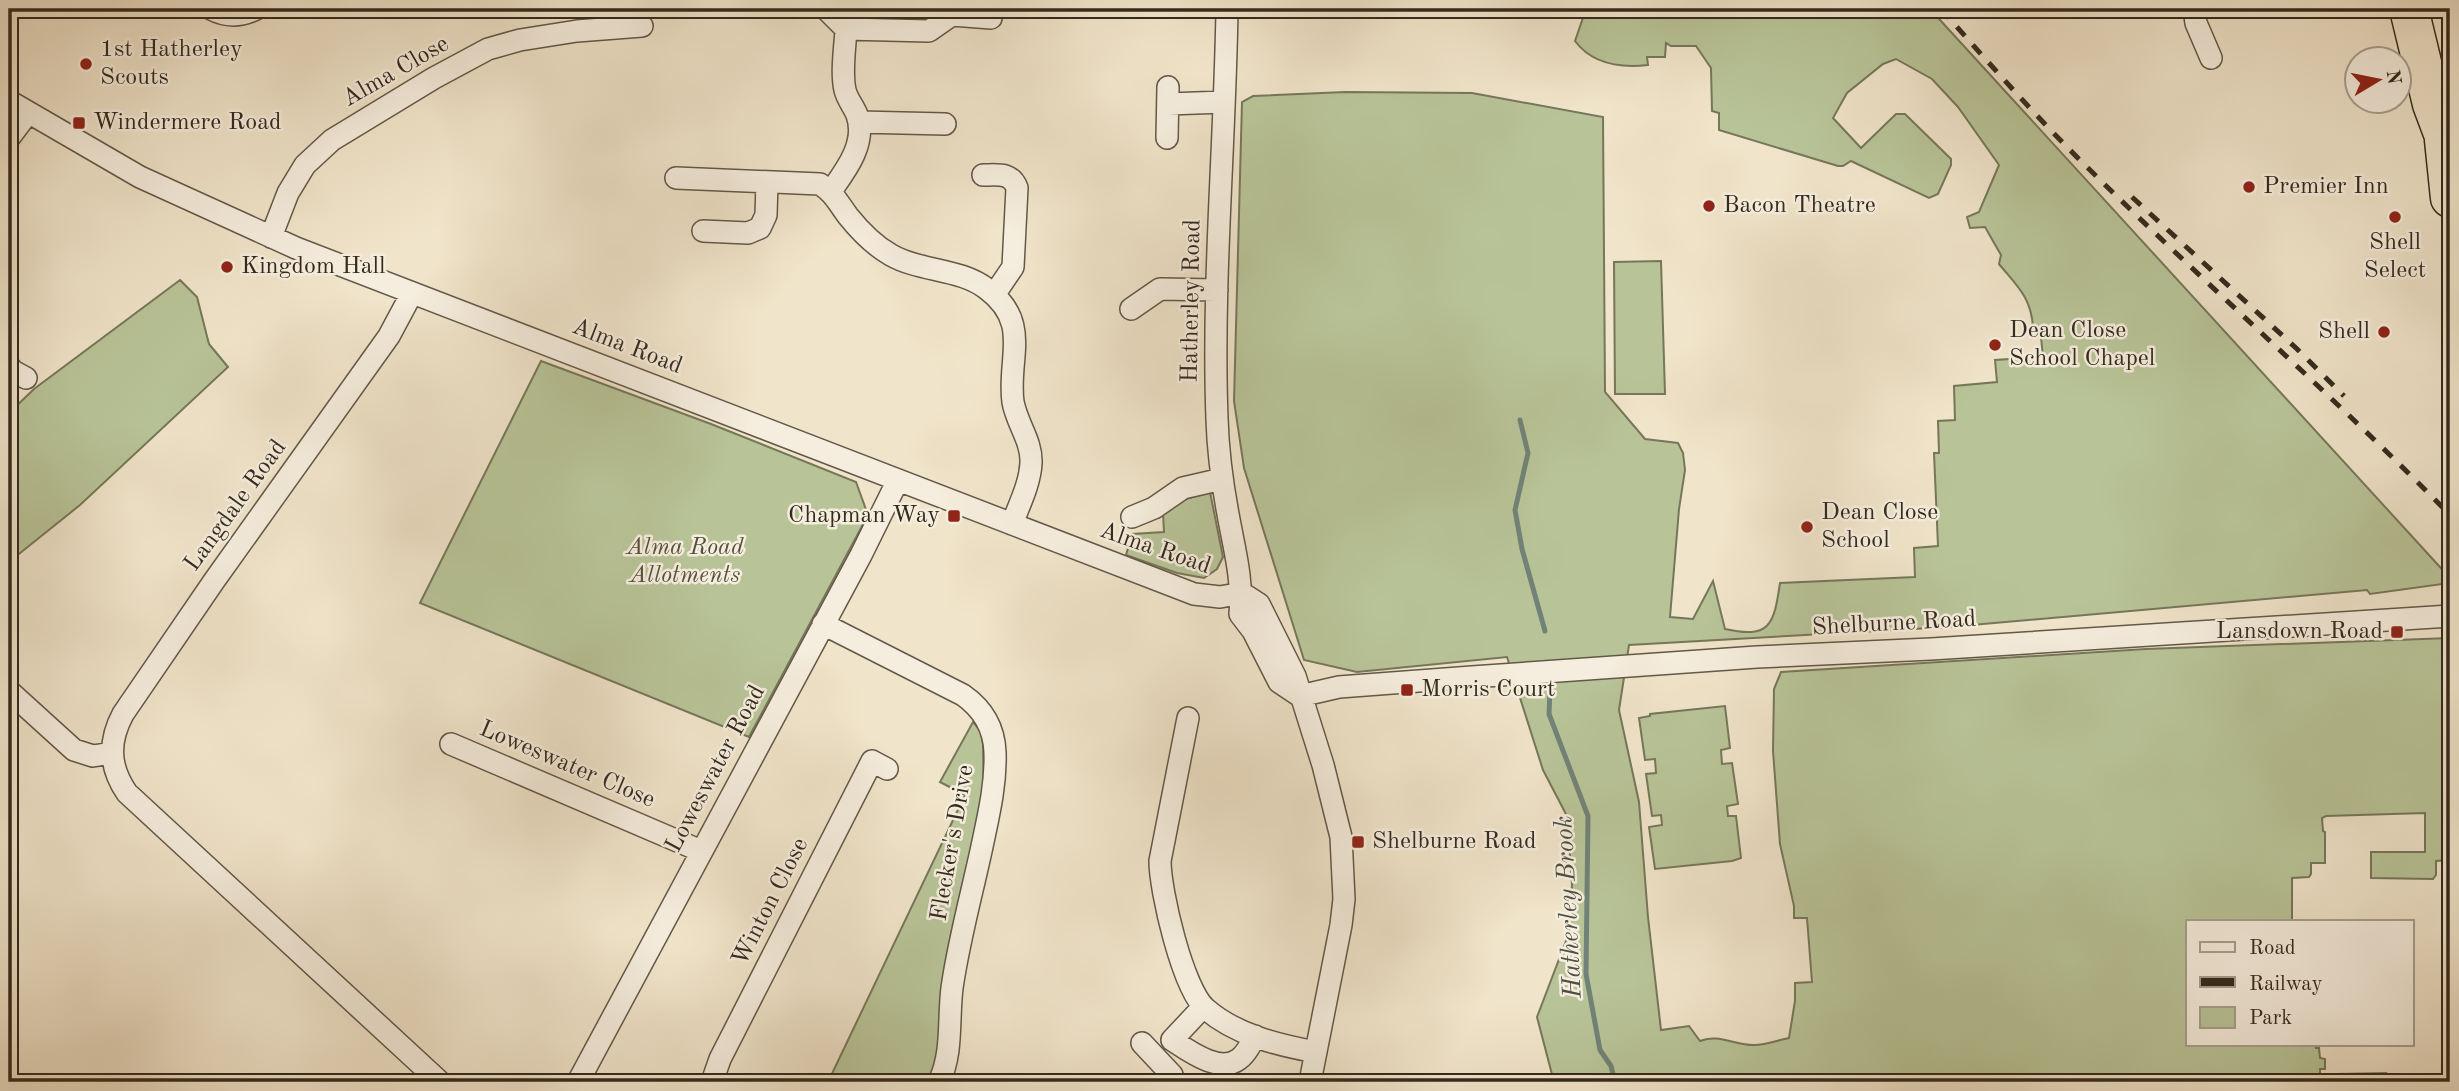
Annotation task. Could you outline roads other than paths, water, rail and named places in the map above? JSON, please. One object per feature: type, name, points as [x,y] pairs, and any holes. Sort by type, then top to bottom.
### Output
[{"type":"highway","points":[[2409,9],[2432,104],[2448,147],[2450,198]]},
{"type":"street","points":[[211,9],[236,15],[256,9]]},
{"type":"street","points":[[826,9],[846,29],[929,32],[952,15],[991,18]]},
{"type":"street","name":"Hatherley Road","points":[[1227,9],[1217,290],[1217,418],[1222,479],[1242,593]]},
{"type":"street","points":[[2194,9],[2196,23],[2211,58]]},
{"type":"street","name":"Alma Close","points":[[271,237],[288,193],[305,165],[332,140],[434,78],[488,49],[520,40],[577,31],[642,26]]},
{"type":"street","points":[[831,191],[854,154],[859,134],[859,122],[845,89],[846,29]]},
{"type":"street","points":[[1167,138],[1168,96],[1224,102]]},
{"type":"street","name":"Alma Road","points":[[9,101],[140,177],[271,237],[1194,594],[1220,597],[1242,593]]},
{"type":"street","points":[[9,138],[28,113]]},
{"type":"street","points":[[859,122],[945,124]]},
{"type":"street","points":[[983,174],[1006,175],[1013,180],[1017,188],[1013,267],[995,295]]},
{"type":"street","points":[[676,178],[814,183],[831,191],[856,226],[892,256],[926,269],[975,281],[995,295],[1014,330],[1014,405],[1031,457],[1029,477],[1012,524]]},
{"type":"street","points":[[703,231],[748,233],[760,228],[766,215],[767,182]]},
{"type":"street","points":[[1131,309],[1160,289],[1217,290]]},
{"type":"street","name":"Langdale Road","points":[[111,753],[114,736],[123,714],[214,581],[389,336],[412,293]]},
{"type":"street","points":[[1132,517],[1154,508],[1183,488],[1222,479]]},
{"type":"street","name":"Loweswater Road","points":[[578,1082],[861,555],[898,480]]},
{"type":"street","points":[[1242,593],[1259,604],[1273,637],[1295,676],[1335,808],[1341,837],[1341,925],[1310,1082]]},
{"type":"street","name":"Shelburne Road","points":[[1300,696],[1339,687],[1512,674],[2450,615]]},
{"type":"street","name":"Flecker's Drive","points":[[823,624],[963,695],[976,704],[987,719],[993,735],[993,798],[952,988],[948,1053],[939,1082]]},
{"type":"street","points":[[9,691],[74,750],[93,756],[111,753],[115,772],[127,793],[440,1082]]},
{"type":"street","points":[[1188,718],[1160,860],[1160,879],[1181,958],[1203,1007],[1227,1024],[1255,1036],[1315,1052]]},
{"type":"street","name":"Loweswater Close","points":[[451,744],[701,851]]},
{"type":"street","name":"Winton Close","points":[[712,1082],[720,1059],[872,761],[887,769]]},
{"type":"street","points":[[1172,1075],[1149,1050],[1172,1040],[1203,1007]]},
{"type":"street","points":[[1172,1040],[1188,1051],[1216,1063],[1230,1064],[1244,1055],[1255,1036]]},
{"type":"waterway","name":"Hatherley Brook","points":[[1520,420],[1528,453],[1515,510],[1522,549],[1545,631]]},
{"type":"waterway","name":"Hatherley Brook","points":[[1550,690],[1549,714],[1588,816],[1586,974],[1600,1050],[1611,1066],[1615,1082]]},
{"type":"railway","points":[[1941,9],[2089,169],[2450,515]]},
{"type":"railway","points":[[2132,197],[2296,348],[2344,396]]},
{"type":"place","name":"1st Hatherley Scouts","points":[[86,64]]},
{"type":"place","name":"Windermere Road","points":[[79,123]]},
{"type":"place","name":"Premier Inn","points":[[2249,187]]},
{"type":"place","name":"Bacon Theatre","points":[[1709,206]]},
{"type":"place","name":"Shell Select","points":[[2395,217]]},
{"type":"place","name":"Kingdom Hall","points":[[227,267]]},
{"type":"place","name":"Shell","points":[[2384,332]]},
{"type":"place","name":"Dean Close School Chapel","points":[[1995,345]]},
{"type":"place","name":"Chapman Way","points":[[954,516]]},
{"type":"place","name":"Dean Close School","points":[[1807,527]]},
{"type":"place","name":"Lansdown Road","points":[[2397,632]]},
{"type":"place","name":"Morris Court","points":[[1407,690]]},
{"type":"place","name":"Shelburne Road","points":[[1358,842]]},
{"type":"park label","name":"Alma Road Allotments","points":[[685,562]]}]
